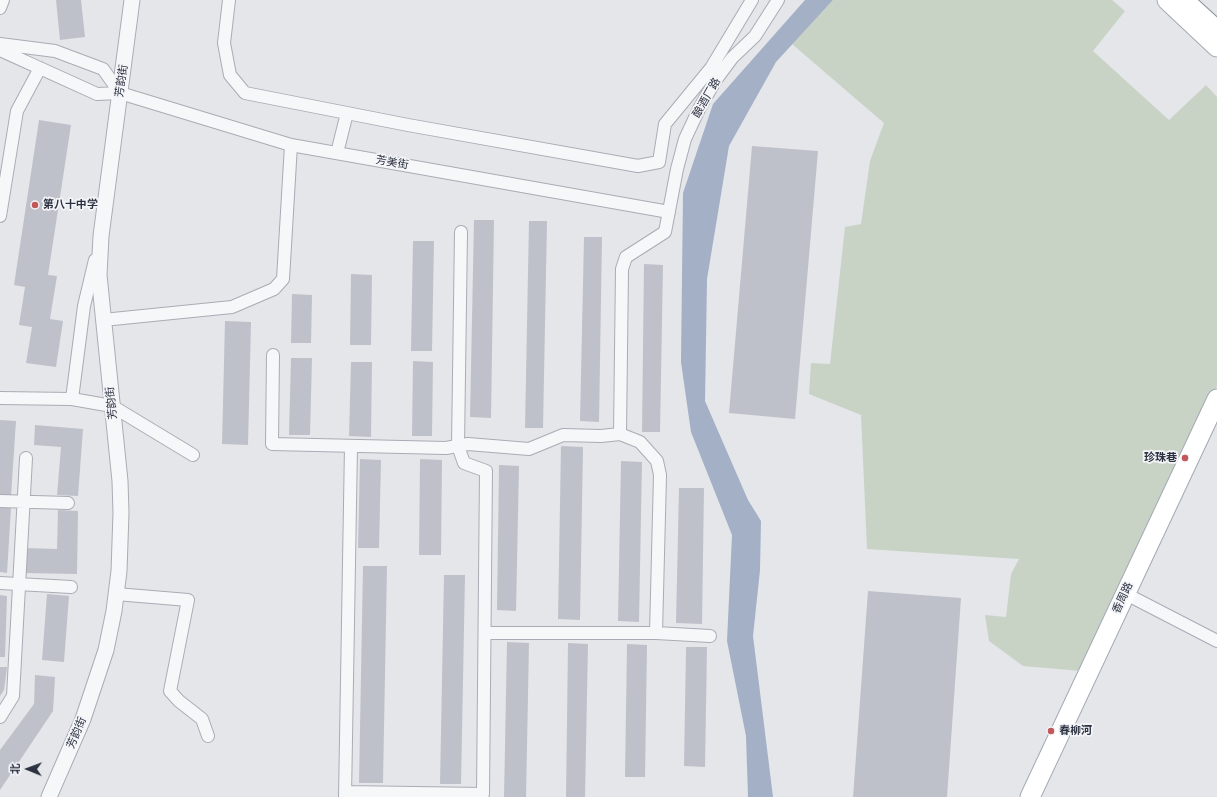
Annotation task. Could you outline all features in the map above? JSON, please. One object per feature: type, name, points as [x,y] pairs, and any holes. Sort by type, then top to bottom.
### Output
[{"type":"highway","points":[[1183,0],[1217,31]]},
{"type":"highway","points":[[1198,0],[1217,17]]},
{"type":"main road","points":[[1166,0],[1217,47]]},
{"type":"main road","name":"香周路","points":[[1042,797],[1217,400]]},
{"type":"main road","name":"香周路","points":[[1030,797],[1217,424]]},
{"type":"street","points":[[0,8],[3,0]]},
{"type":"street","name":"芳韵街","points":[[49,797],[83,719],[106,650],[119,571],[121,513],[120,481],[99,275],[101,236],[132,0]]},
{"type":"street","points":[[229,0],[224,43],[230,75],[245,92],[408,125],[638,166],[659,162],[665,124],[711,68],[752,0]]},
{"type":"street","name":"酿酒厂路","points":[[620,434],[622,269],[626,257],[665,232],[677,170],[685,139],[699,109],[719,75],[732,58],[755,36],[778,0]]},
{"type":"street","points":[[0,44],[55,51],[103,69],[120,93]]},
{"type":"street","name":"芳美街","points":[[0,50],[98,94],[120,93],[291,145],[669,212]]},
{"type":"street","points":[[0,216],[17,111],[40,68]]},
{"type":"street","points":[[337,153],[347,113]]},
{"type":"street","points":[[103,320],[232,307],[274,289],[284,279],[291,145]]},
{"type":"street","points":[[351,446],[345,795],[483,794],[486,471],[464,463],[458,446],[461,232]]},
{"type":"street","points":[[72,399],[84,306],[101,236]]},
{"type":"street","points":[[273,355],[272,444],[446,448],[468,444],[529,449],[563,435],[601,436],[620,434],[640,442],[656,461],[660,475],[656,633]]},
{"type":"street","points":[[0,398],[72,399],[112,406],[193,455]]},
{"type":"street","points":[[0,717],[13,696],[26,458]]},
{"type":"street","points":[[0,501],[68,503]]},
{"type":"street","points":[[0,583],[71,587]]},
{"type":"street","points":[[116,594],[188,600],[170,691],[179,701],[202,718],[208,736]]},
{"type":"street","points":[[1130,596],[1217,640]]},
{"type":"street","points":[[485,633],[656,633],[710,636]]},
{"type":"shaded area","points":[[833,0],[1112,0],[1125,11],[1093,51],[1169,120],[1206,85],[1217,97],[1217,386],[1081,671],[1023,666],[989,641],[985,615],[1006,617],[1011,574],[1019,559],[867,549],[861,415],[809,394],[811,363],[830,364],[845,227],[861,224],[870,161],[884,123],[792,44]]},
{"type":"water","points":[[805,0],[833,0],[776,62],[729,146],[707,279],[705,401],[748,500],[761,521],[760,570],[753,636],[773,797],[748,797],[746,736],[727,641],[732,535],[691,432],[681,362],[683,193],[713,104]]},
{"type":"building","points":[[56,0],[81,0],[85,37],[60,40]]},
{"type":"building","points":[[39,120],[71,125],[48,275],[57,276],[50,319],[63,321],[56,367],[26,363],[32,327],[19,325],[25,287],[14,285]]},
{"type":"building","points":[[752,146],[818,151],[795,419],[729,413]]},
{"type":"building","points":[[474,220],[494,220],[491,418],[470,417]]},
{"type":"building","points":[[529,221],[547,221],[543,428],[525,428]]},
{"type":"building","points":[[584,237],[602,237],[599,422],[580,421]]},
{"type":"building","points":[[413,241],[434,241],[432,351],[411,351]]},
{"type":"building","points":[[644,264],[663,265],[660,432],[642,432]]},
{"type":"building","points":[[351,274],[372,275],[371,345],[350,345]]},
{"type":"building","points":[[292,294],[312,295],[311,343],[291,343]]},
{"type":"building","points":[[225,321],[251,322],[248,445],[222,444]]},
{"type":"building","points":[[291,358],[312,358],[310,435],[289,435]]},
{"type":"building","points":[[413,361],[433,362],[432,436],[412,436]]},
{"type":"building","points":[[351,362],[372,362],[371,437],[349,436]]},
{"type":"building","points":[[0,420],[16,421],[11,496],[0,495]]},
{"type":"building","points":[[35,425],[83,429],[78,496],[57,495],[61,447],[34,445]]},
{"type":"building","points":[[561,446],[583,447],[580,620],[558,619]]},
{"type":"building","points":[[360,459],[381,460],[379,548],[358,548]]},
{"type":"building","points":[[420,459],[442,460],[441,555],[419,555]]},
{"type":"building","points":[[621,461],[642,462],[639,622],[618,621]]},
{"type":"building","points":[[499,465],[519,466],[516,611],[497,610]]},
{"type":"building","points":[[679,488],[704,488],[702,624],[676,623]]},
{"type":"building","points":[[0,507],[11,508],[7,573],[0,572]]},
{"type":"building","points":[[58,510],[78,511],[77,574],[23,573],[24,548],[57,549]]},
{"type":"building","points":[[363,566],[387,566],[383,783],[359,783]]},
{"type":"building","points":[[444,575],[465,575],[461,784],[440,784]]},
{"type":"building","points":[[868,591],[961,598],[947,797],[853,797]]},
{"type":"building","points":[[47,594],[69,596],[64,662],[42,660]]},
{"type":"building","points":[[0,595],[7,596],[5,657],[0,657]]},
{"type":"building","points":[[507,642],[529,643],[526,797],[504,797]]},
{"type":"building","points":[[568,643],[588,644],[585,797],[566,797]]},
{"type":"building","points":[[627,644],[647,645],[645,777],[625,777]]},
{"type":"building","points":[[686,647],[707,647],[705,767],[684,766]]},
{"type":"building","points":[[0,667],[7,667],[4,690],[0,696]]},
{"type":"building","points":[[35,675],[55,677],[53,711],[0,790],[0,750],[34,704]]},
{"type":"place","name":"第八十中学","points":[[35,205]]},
{"type":"place","name":"珍珠巷","points":[[1185,458]]},
{"type":"place","name":"春柳河","points":[[1051,731]]}]
